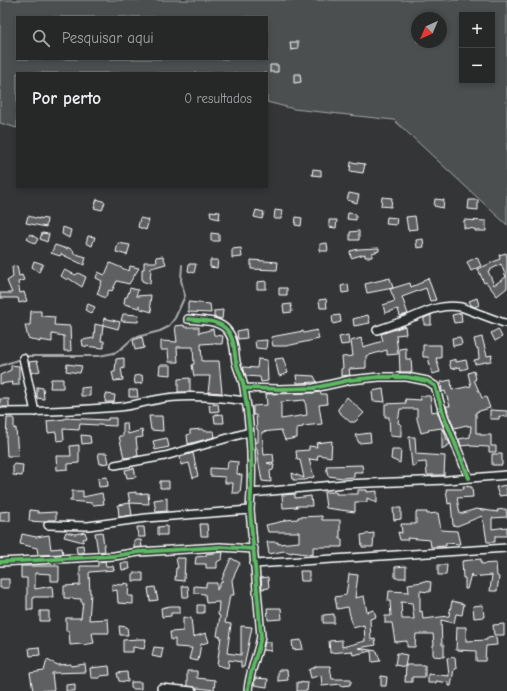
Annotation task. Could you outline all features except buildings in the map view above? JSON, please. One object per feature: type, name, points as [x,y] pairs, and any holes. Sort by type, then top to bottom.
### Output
[{"type":"street","points":[[377,330],[428,310],[454,306],[507,323]]},
{"type":"street","points":[[188,319],[202,320],[222,325],[226,329],[232,338],[236,362],[244,388],[249,432],[251,493],[250,510],[260,636],[259,648],[249,682],[248,691]]},
{"type":"street","points":[[23,358],[35,412]]},
{"type":"street","points":[[244,388],[314,388],[350,380],[379,377],[407,377],[428,381],[435,386],[444,416],[469,478]]},
{"type":"street","points":[[0,412],[35,412],[120,407],[155,400],[190,396],[216,397],[246,401]]},
{"type":"street","points":[[115,465],[165,456],[249,432]]},
{"type":"street","points":[[251,493],[344,484],[447,480],[507,475]]},
{"type":"street","points":[[48,525],[88,526],[146,518],[250,510]]},
{"type":"street","points":[[0,562],[114,556],[139,552],[220,547],[254,549]]},
{"type":"street","points":[[254,564],[507,548]]},
{"type":"street","points":[[161,688],[192,691]]},
{"type":"shaded area","points":[[0,0],[507,0],[507,225],[394,120],[294,109],[268,102],[268,72],[16,72],[16,128],[0,123]]},
{"type":"waterway","points":[[0,366],[29,356],[99,356],[114,353],[133,338],[160,331],[168,327],[175,318],[185,296],[181,280],[182,265]]},
{"type":"cycle path","points":[[188,319],[217,323],[225,328],[231,336],[236,362],[243,381],[250,433],[250,510],[261,636],[250,677],[248,691]]},
{"type":"cycle path","points":[[244,388],[314,388],[350,380],[379,377],[407,377],[427,381],[435,386],[444,416],[469,478]]},
{"type":"cycle path","points":[[0,562],[114,556],[139,552],[220,547],[254,549]]}]
